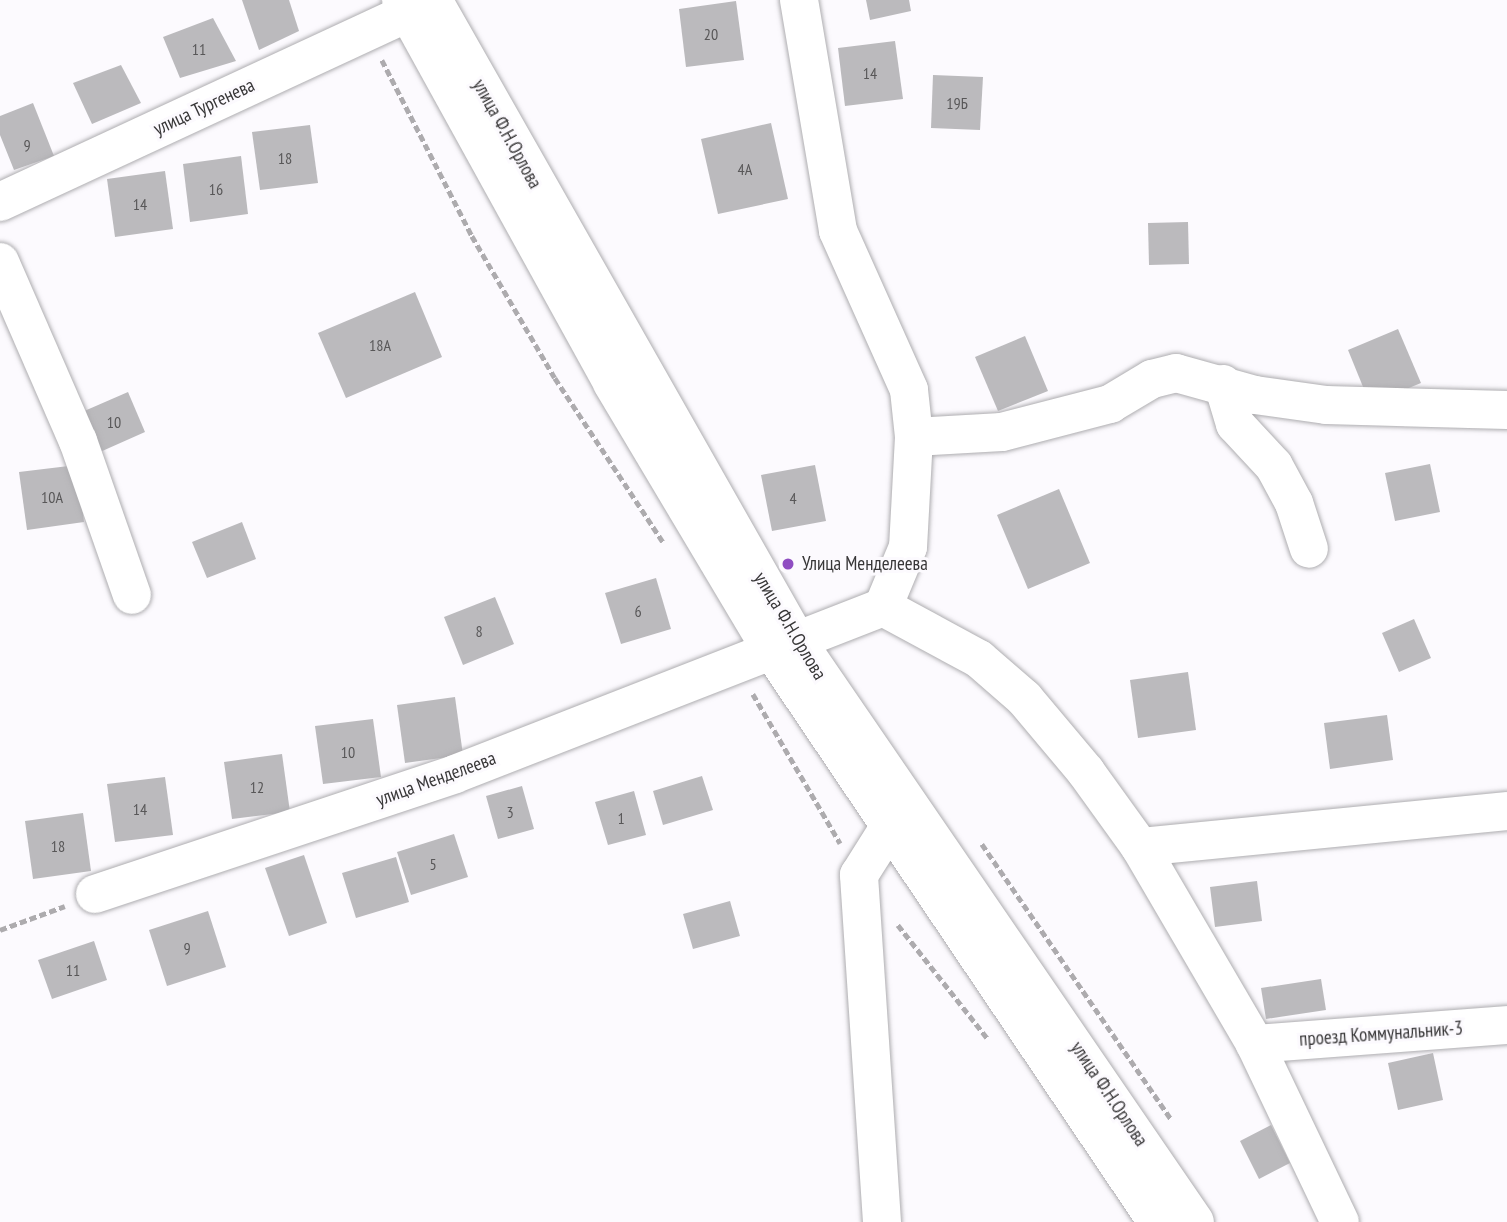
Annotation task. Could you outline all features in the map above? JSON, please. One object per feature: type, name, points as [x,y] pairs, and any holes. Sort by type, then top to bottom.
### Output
[{"type":"street","points":[[799,0],[838,231],[894,348],[909,390],[914,438],[908,547],[883,607],[979,659],[1024,698],[1140,846],[1255,1044],[1340,1222]]},
{"type":"street","name":"улица Тургенева","points":[[0,202],[422,2]]},
{"type":"street","name":"улица Ф.Н.Орлова","points":[[422,2],[612,383],[785,646],[1195,1222]]},
{"type":"street","points":[[0,262],[78,440],[132,596]]},
{"type":"street","points":[[914,438],[1002,432],[1111,404],[1152,379],[1176,373],[1255,395],[1326,405],[1507,410]]},
{"type":"street","points":[[1223,384],[1236,424],[1273,466],[1294,503],[1309,549]]},
{"type":"street","name":"улица Менделеева","points":[[95,894],[455,774],[883,607]]},
{"type":"street","name":"улица Ф.Н.Орлова","points":[[785,646],[888,829],[1157,1222]]},
{"type":"street","points":[[1140,846],[1507,811]]},
{"type":"street","points":[[882,1222],[859,875],[888,829]]},
{"type":"street","name":"проезд Коммунальник-3","points":[[1255,1044],[1507,1025]]},
{"type":"path","points":[[0,930],[95,894]]},
{"type":"building","points":[[242,0],[289,0],[299,31],[259,50]]},
{"type":"building","points":[[866,0],[909,0],[911,11],[870,20]]},
{"type":"building","points":[[736,1],[744,60],[686,67],[679,9]]},
{"type":"building","points":[[213,18],[236,61],[180,78],[163,37]]},
{"type":"building","points":[[895,41],[903,99],[845,106],[838,48]]},
{"type":"building","points":[[121,65],[141,103],[92,124],[73,83]]},
{"type":"building","points":[[933,75],[983,77],[980,130],[931,128]]},
{"type":"building","points":[[33,103],[54,156],[14,170],[0,135],[0,116]]},
{"type":"building","points":[[771,123],[788,199],[718,214],[701,139]]},
{"type":"building","points":[[310,125],[318,183],[260,190],[252,132]]},
{"type":"building","points":[[241,156],[248,214],[190,222],[183,164]]},
{"type":"building","points":[[165,171],[173,229],[115,237],[107,179]]},
{"type":"building","points":[[1188,222],[1189,264],[1149,265],[1148,223]]},
{"type":"building","points":[[415,292],[442,357],[346,398],[318,333]]},
{"type":"building","points":[[1398,329],[1421,383],[1370,404],[1348,350]]},
{"type":"building","points":[[1025,336],[1048,391],[998,411],[975,357]]},
{"type":"building","points":[[128,392],[145,432],[100,452],[82,412]]},
{"type":"building","points":[[1430,464],[1440,512],[1395,521],[1385,473]]},
{"type":"building","points":[[77,465],[84,522],[27,530],[19,472]]},
{"type":"building","points":[[815,465],[826,521],[772,531],[761,475]]},
{"type":"building","points":[[1059,489],[1090,563],[1028,589],[997,515]]},
{"type":"building","points":[[242,522],[256,559],[207,578],[192,542]]},
{"type":"building","points":[[656,578],[671,629],[621,644],[605,593]]},
{"type":"building","points":[[495,597],[514,644],[463,665],[444,617]]},
{"type":"building","points":[[1414,619],[1431,658],[1399,672],[1382,633]]},
{"type":"building","points":[[1188,672],[1196,730],[1138,738],[1130,680]]},
{"type":"building","points":[[455,697],[463,755],[405,763],[397,705]]},
{"type":"building","points":[[1387,715],[1393,760],[1330,769],[1324,723]]},
{"type":"building","points":[[373,719],[381,777],[323,784],[315,726]]},
{"type":"building","points":[[282,754],[290,812],[232,819],[224,762]]},
{"type":"building","points":[[702,776],[713,810],[663,825],[653,791]]},
{"type":"building","points":[[165,777],[173,835],[115,842],[107,784]]},
{"type":"building","points":[[522,786],[534,829],[498,839],[486,796]]},
{"type":"building","points":[[634,791],[646,835],[608,845],[595,802]]},
{"type":"building","points":[[83,813],[91,871],[33,879],[25,821]]},
{"type":"building","points":[[454,834],[468,877],[411,895],[397,852]]},
{"type":"building","points":[[304,855],[327,923],[289,936],[265,868]]},
{"type":"building","points":[[396,857],[409,902],[356,918],[342,873]]},
{"type":"building","points":[[1257,881],[1262,921],[1215,927],[1210,887]]},
{"type":"building","points":[[730,901],[740,936],[693,949],[683,914]]},
{"type":"building","points":[[208,911],[226,967],[167,986],[149,930]]},
{"type":"building","points":[[94,941],[107,980],[52,999],[38,960]]},
{"type":"building","points":[[1321,979],[1326,1010],[1266,1019],[1261,988]]},
{"type":"building","points":[[1433,1053],[1443,1100],[1398,1110],[1388,1063]]},
{"type":"building","points":[[1271,1125],[1290,1163],[1259,1179],[1240,1141]]},
{"type":"place","name":"Улица Менделеева","points":[[788,564]]}]
